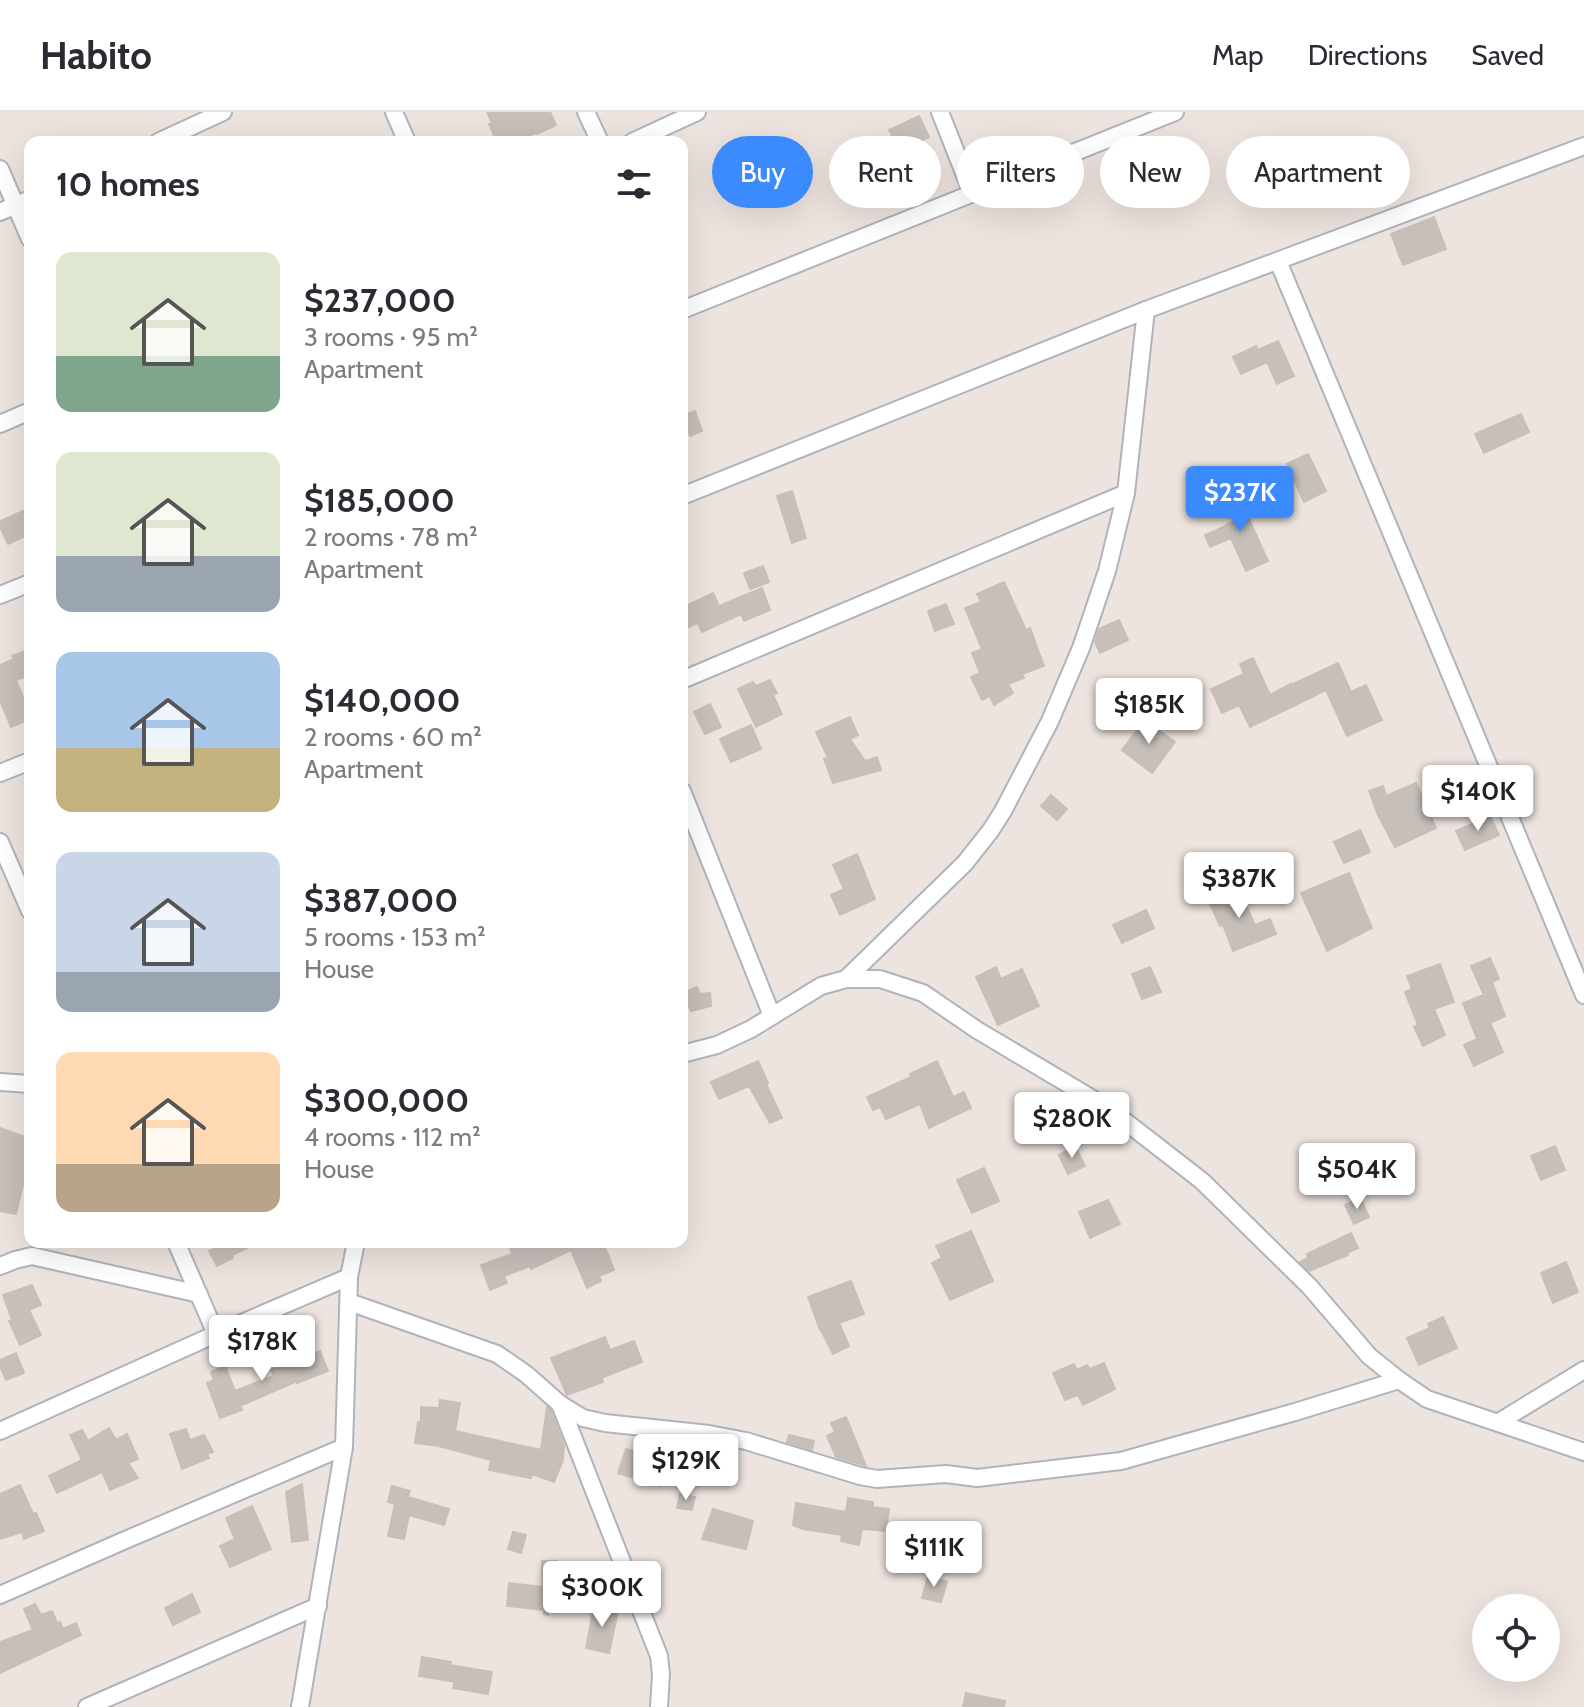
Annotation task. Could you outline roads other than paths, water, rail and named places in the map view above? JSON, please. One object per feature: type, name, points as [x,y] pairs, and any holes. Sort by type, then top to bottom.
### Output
[{"type":"street","points":[[184,136],[223,112]]},
{"type":"street","points":[[394,112],[404,136]]},
{"type":"street","points":[[586,112],[597,136]]},
{"type":"street","points":[[645,136],[697,112]]},
{"type":"street","points":[[940,112],[957,155]]},
{"type":"street","points":[[1084,148],[1175,112]]},
{"type":"street","points":[[688,494],[1146,310],[1584,146]]},
{"type":"street","points":[[0,169],[24,226]]},
{"type":"street","points":[[688,308],[957,199]]},
{"type":"street","points":[[1278,261],[1584,995]]},
{"type":"street","points":[[846,979],[965,863],[1003,811],[1050,721],[1081,648],[1107,571],[1126,493],[1146,310]]},
{"type":"street","points":[[0,424],[24,414]]},
{"type":"street","points":[[688,677],[1126,493]]},
{"type":"street","points":[[0,595],[24,585]]},
{"type":"street","points":[[0,773],[24,763]]},
{"type":"street","points":[[688,806],[772,1016]]},
{"type":"street","points":[[0,842],[24,897]]},
{"type":"street","points":[[688,1052],[717,1045],[751,1029],[821,986],[846,979],[880,979],[923,993],[977,1030],[1108,1108],[1202,1181],[1310,1287],[1369,1356],[1399,1380],[1427,1399],[1584,1452]]},
{"type":"street","points":[[0,1082],[24,1084]]},
{"type":"street","points":[[179,1248],[216,1334]]},
{"type":"street","points":[[300,1707],[344,1447],[349,1277],[355,1248]]},
{"type":"street","points":[[0,1266],[32,1256],[199,1294]]},
{"type":"street","points":[[0,1431],[349,1277]]},
{"type":"street","points":[[349,1302],[497,1354],[560,1404],[583,1418],[746,1441],[877,1479],[946,1474],[977,1478],[1121,1461],[1399,1380]]},
{"type":"street","points":[[1499,1422],[1584,1370]]},
{"type":"street","points":[[560,1404],[659,1656],[659,1707]]},
{"type":"street","points":[[0,1595],[344,1447]]},
{"type":"street","points":[[87,1707],[318,1606]]}]
